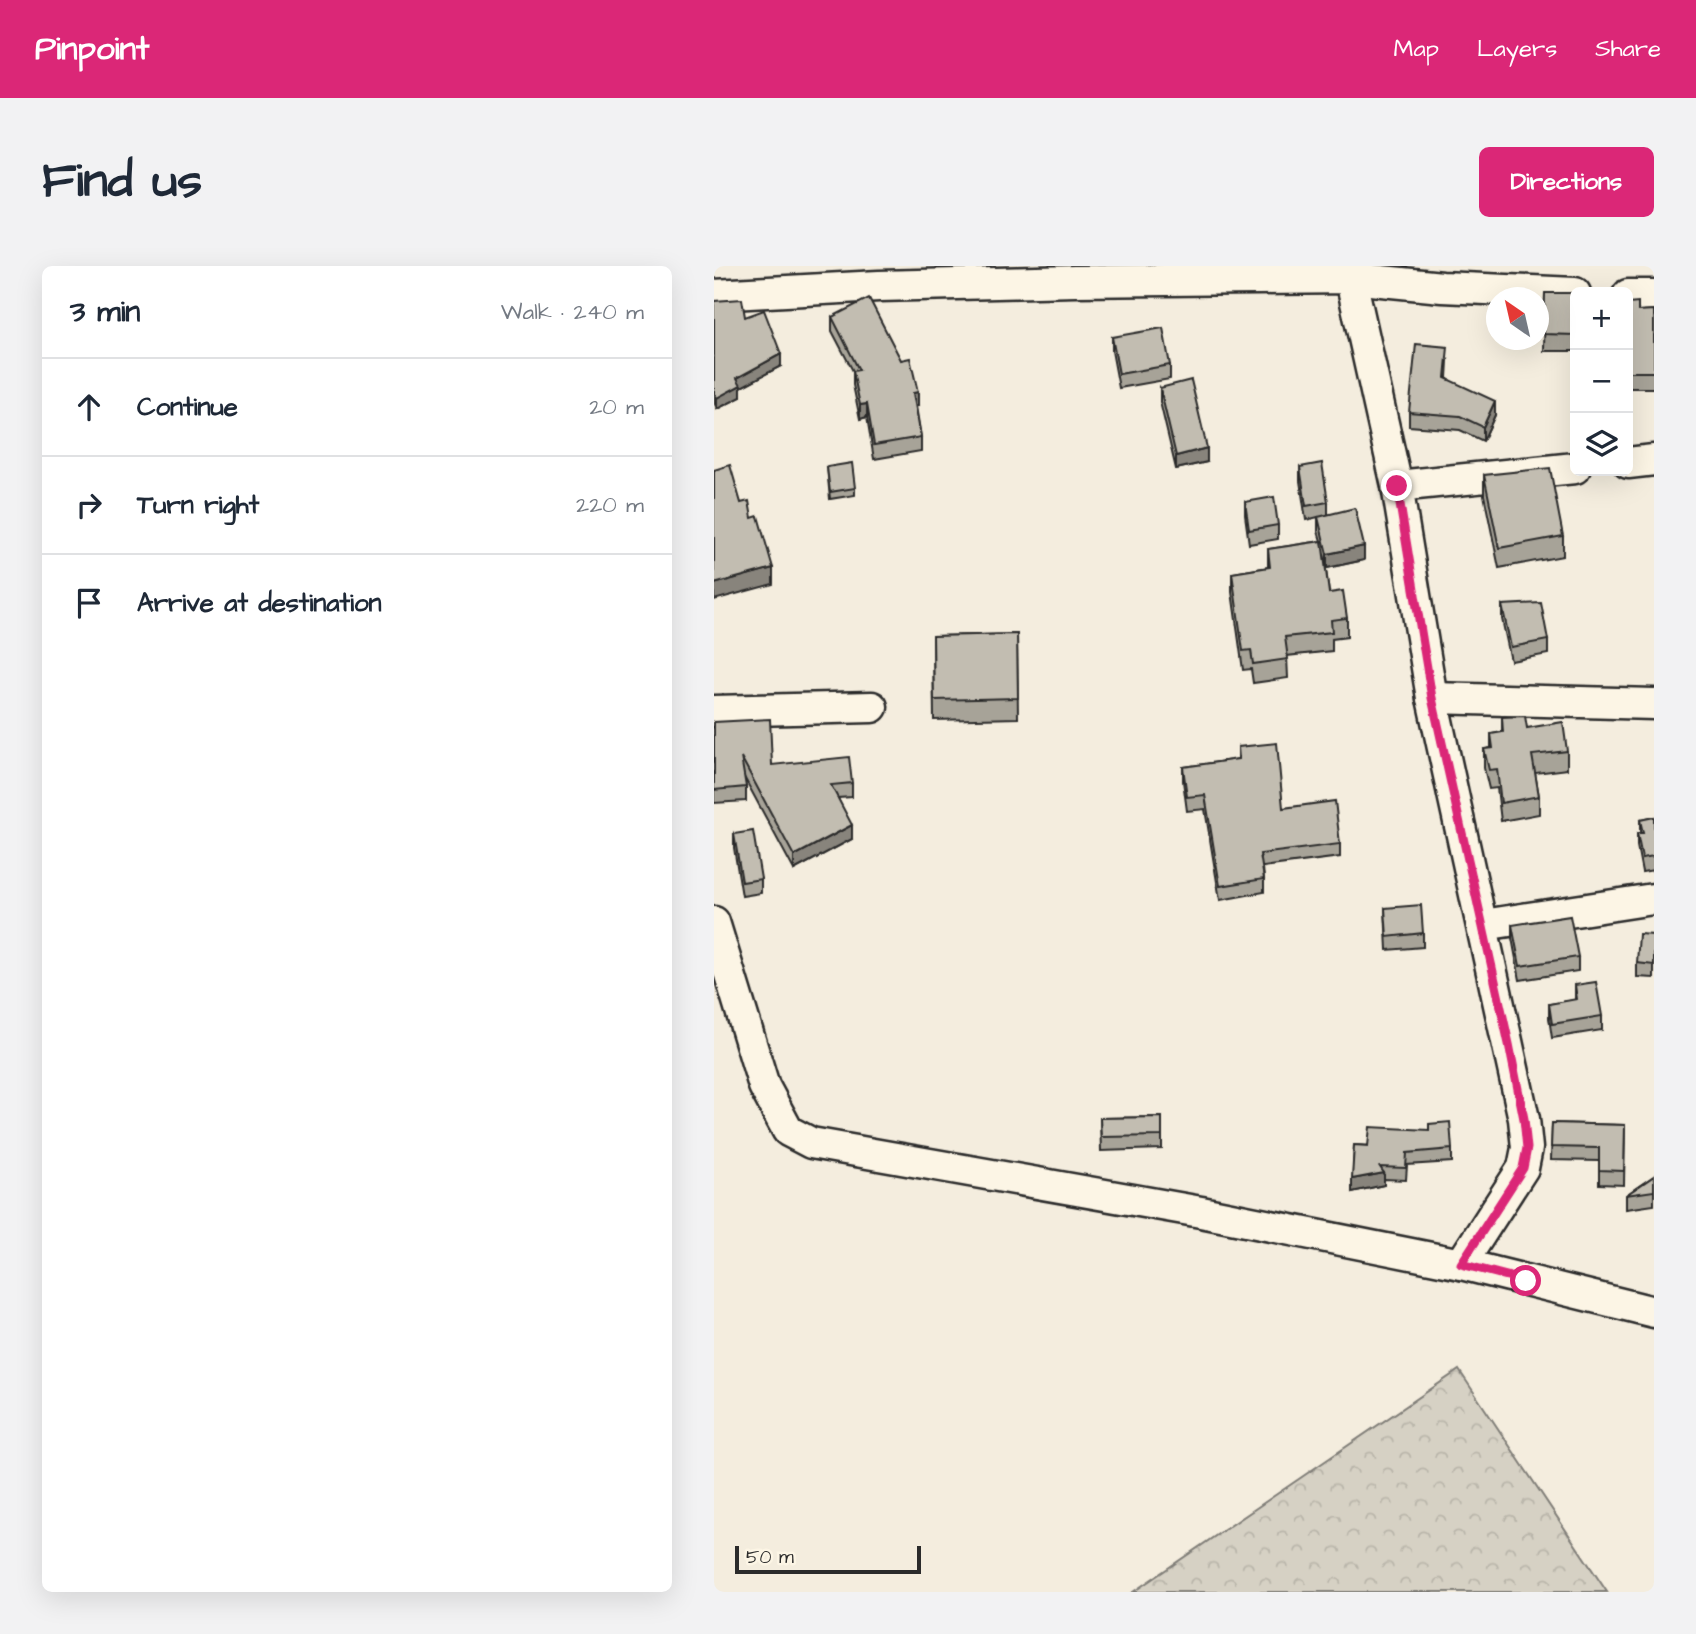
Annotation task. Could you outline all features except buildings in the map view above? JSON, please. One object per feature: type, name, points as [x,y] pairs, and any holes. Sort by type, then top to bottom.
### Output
[{"type":"street","points":[[1350,272],[1397,486],[1432,698],[1524,1119],[1527,1148],[1523,1168],[1461,1264]]},
{"type":"street","points":[[714,295],[879,286],[1350,272],[1442,286],[1570,293]]},
{"type":"street","points":[[1633,295],[1654,295]]},
{"type":"street","points":[[1633,462],[1654,460]]},
{"type":"street","points":[[1397,486],[1570,469]]},
{"type":"street","points":[[1432,698],[1654,704]]},
{"type":"street","points":[[714,711],[872,707]]},
{"type":"street","points":[[1483,925],[1653,899]]},
{"type":"street","points":[[714,922],[764,1086],[788,1130],[811,1143],[1201,1212],[1461,1264],[1654,1312]]},
{"type":"green space","points":[[1459,1370],[1607,1592],[1133,1592]]},
{"type":"route","points":[[1397,486],[1432,698],[1509,1044],[1527,1148],[1523,1168],[1461,1264],[1526,1281]]}]
